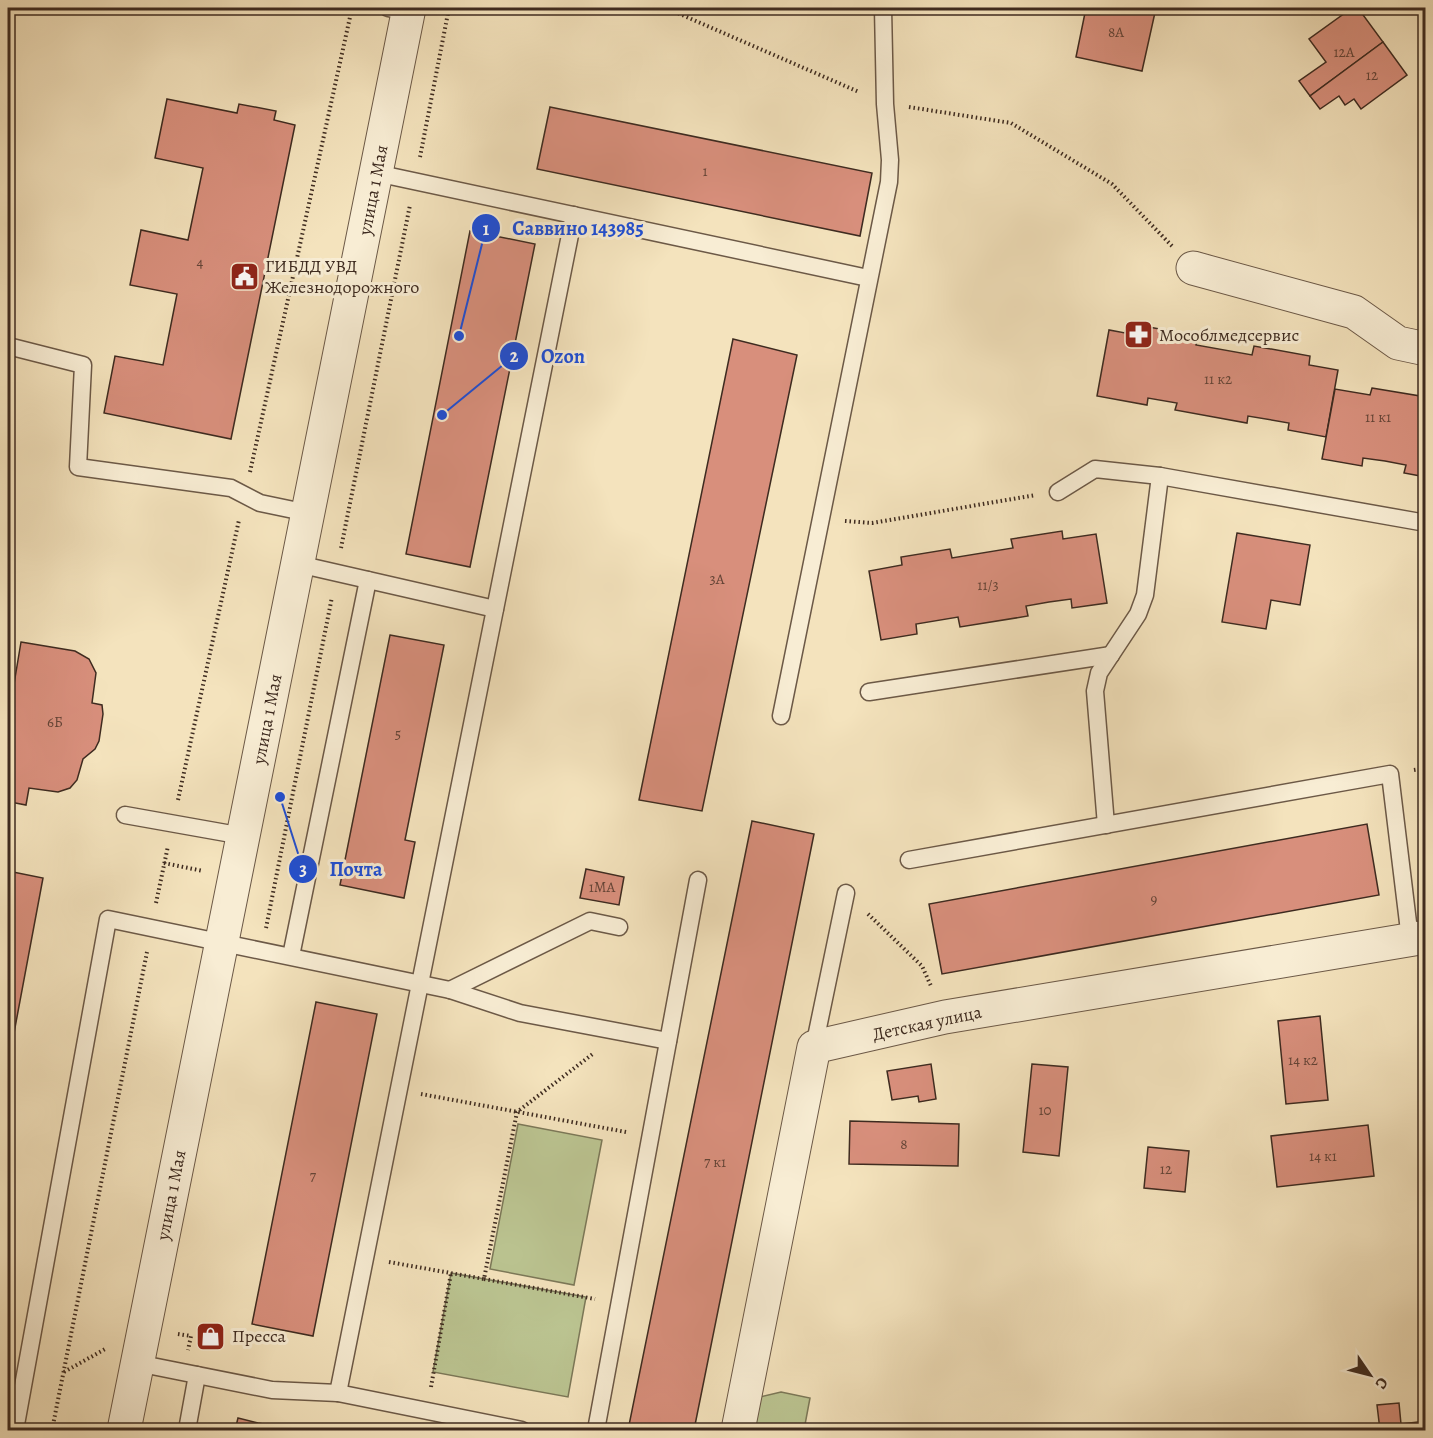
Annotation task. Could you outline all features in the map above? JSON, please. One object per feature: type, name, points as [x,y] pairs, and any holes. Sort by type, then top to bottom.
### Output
[{"type":"street","name":"улица 1 Мая","points":[[124,1431],[376,173],[402,9]]},
{"type":"street","points":[[1193,268],[1354,312],[1398,343],[1425,350]]},
{"type":"street","name":"Детская улица","points":[[814,1047],[945,1017],[1418,938]]},
{"type":"street","points":[[738,1431],[814,1047]]},
{"type":"lane","points":[[781,716],[889,182],[891,160],[885,104],[883,8]]},
{"type":"lane","points":[[376,173],[868,279]]},
{"type":"lane","points":[[338,1393],[574,215]]},
{"type":"lane","points":[[8,346],[83,365],[78,467],[231,488],[260,503],[308,513]]},
{"type":"lane","points":[[1058,492],[1095,469],[1160,476],[1425,523]]},
{"type":"lane","points":[[1106,825],[1095,691],[1099,673],[1138,614],[1145,595],[1160,476]]},
{"type":"lane","points":[[298,564],[495,609]]},
{"type":"lane","points":[[291,957],[368,580]]},
{"type":"lane","points":[[868,692],[1111,655]]},
{"type":"lane","points":[[909,860],[1390,774],[1418,938]]},
{"type":"lane","points":[[125,815],[243,836]]},
{"type":"lane","points":[[596,1431],[698,880]]},
{"type":"lane","points":[[814,1047],[846,893]]},
{"type":"lane","points":[[15,1431],[108,919],[450,990],[520,1013],[668,1041]]},
{"type":"lane","points":[[450,990],[590,921],[619,927]]},
{"type":"lane","points":[[137,1364],[272,1390],[338,1393],[522,1431]]},
{"type":"lane","points":[[187,1431],[197,1375]]},
{"type":"path","points":[[52,1431],[173,823],[352,8]]},
{"type":"path","points":[[261,950],[449,8]]},
{"type":"path","points":[[666,8],[885,104],[1011,123],[1112,184],[1193,268]]},
{"type":"path","points":[[821,519],[872,524],[1058,492]]},
{"type":"path","points":[[846,893],[922,966],[945,1017]]},
{"type":"path","points":[[484,1279],[517,1112],[621,1032]]},
{"type":"path","points":[[399,1090],[650,1137]]},
{"type":"path","points":[[365,1258],[619,1303]]},
{"type":"path","points":[[426,1411],[451,1273]]},
{"type":"green space","points":[[518,1124],[602,1140],[574,1285],[490,1269]]},
{"type":"green space","points":[[451,1273],[586,1297],[568,1397],[433,1372]]},
{"type":"green space","points":[[781,1392],[810,1398],[804,1430],[749,1430],[756,1398]]},
{"type":"building","points":[[1086,8],[1156,8],[1142,71],[1076,57]]},
{"type":"building","points":[[1352,8],[1358,8],[1383,42],[1310,96],[1299,81],[1326,62],[1309,39]]},
{"type":"building","points":[[1383,42],[1407,75],[1361,109],[1354,99],[1345,105],[1339,96],[1320,109],[1310,96]]},
{"type":"building","points":[[167,99],[237,113],[239,104],[276,111],[274,120],[295,125],[231,439],[104,413],[115,356],[163,365],[177,294],[130,285],[141,230],[188,240],[203,168],[155,158]]},
{"type":"building","points":[[550,107],[872,173],[860,236],[537,169]]},
{"type":"building","points":[[470,231],[535,244],[470,567],[406,554]]},
{"type":"building","points":[[1127,323],[1198,336],[1196,345],[1252,355],[1254,346],[1310,356],[1309,365],[1338,370],[1326,437],[1288,430],[1289,423],[1248,416],[1247,423],[1175,410],[1177,403],[1148,398],[1147,405],[1097,396],[1109,330],[1125,333]]},
{"type":"building","points":[[733,339],[797,355],[702,811],[639,800]]},
{"type":"building","points":[[1372,388],[1426,397],[1426,477],[1404,473],[1406,465],[1385,461],[1363,458],[1362,466],[1322,459],[1335,389],[1370,395]]},
{"type":"building","points":[[1062,531],[1063,539],[1096,534],[1107,603],[1072,608],[1071,599],[1049,602],[1026,606],[1028,616],[960,627],[958,617],[916,624],[917,634],[881,640],[869,571],[902,565],[901,557],[950,549],[952,558],[1013,548],[1011,539]]},
{"type":"building","points":[[1237,533],[1310,545],[1300,605],[1271,600],[1266,629],[1222,622]]},
{"type":"building","points":[[390,635],[444,645],[405,840],[415,842],[404,898],[340,885]]},
{"type":"building","points":[[21,642],[75,651],[89,659],[96,673],[92,703],[102,705],[103,714],[99,741],[95,749],[83,759],[77,780],[70,788],[58,792],[29,788],[26,805],[10,802],[13,785],[8,784],[8,720]]},
{"type":"building","points":[[752,821],[814,834],[694,1430],[628,1430]]},
{"type":"building","points":[[1367,824],[1379,895],[942,974],[929,904]]},
{"type":"building","points":[[586,869],[624,877],[619,905],[580,898]]},
{"type":"building","points":[[8,871],[43,878],[8,1065]]},
{"type":"building","points":[[316,1002],[377,1014],[313,1336],[252,1324]]},
{"type":"building","points":[[1320,1016],[1328,1100],[1286,1104],[1278,1021]]},
{"type":"building","points":[[931,1064],[936,1099],[919,1102],[918,1096],[892,1100],[887,1071]]},
{"type":"building","points":[[1032,1064],[1068,1067],[1059,1156],[1023,1152]]},
{"type":"building","points":[[850,1121],[959,1124],[958,1166],[849,1164]]},
{"type":"building","points":[[1368,1125],[1374,1176],[1277,1187],[1271,1136]]},
{"type":"building","points":[[1148,1147],[1189,1151],[1185,1192],[1144,1188]]},
{"type":"building","points":[[1399,1403],[1401,1424],[1426,1421],[1426,1430],[1380,1430],[1377,1405]]},
{"type":"building","points":[[238,1418],[258,1423],[297,1430],[235,1430]]},
{"type":"building","points":[[1380,1426],[1380,1430],[1349,1430],[1349,1429]]},
{"type":"place","name":"ГИБДД УВД Железнодорожного","points":[[244,276]]},
{"type":"place","name":"Мособлмедсервис","points":[[1138,335]]},
{"type":"place","name":"Саввино 143985","points":[[459,336]]},
{"type":"place","name":"Ozon","points":[[442,415]]},
{"type":"place","name":"Почта","points":[[280,797]]},
{"type":"place","name":"Пресса","points":[[211,1336]]}]
